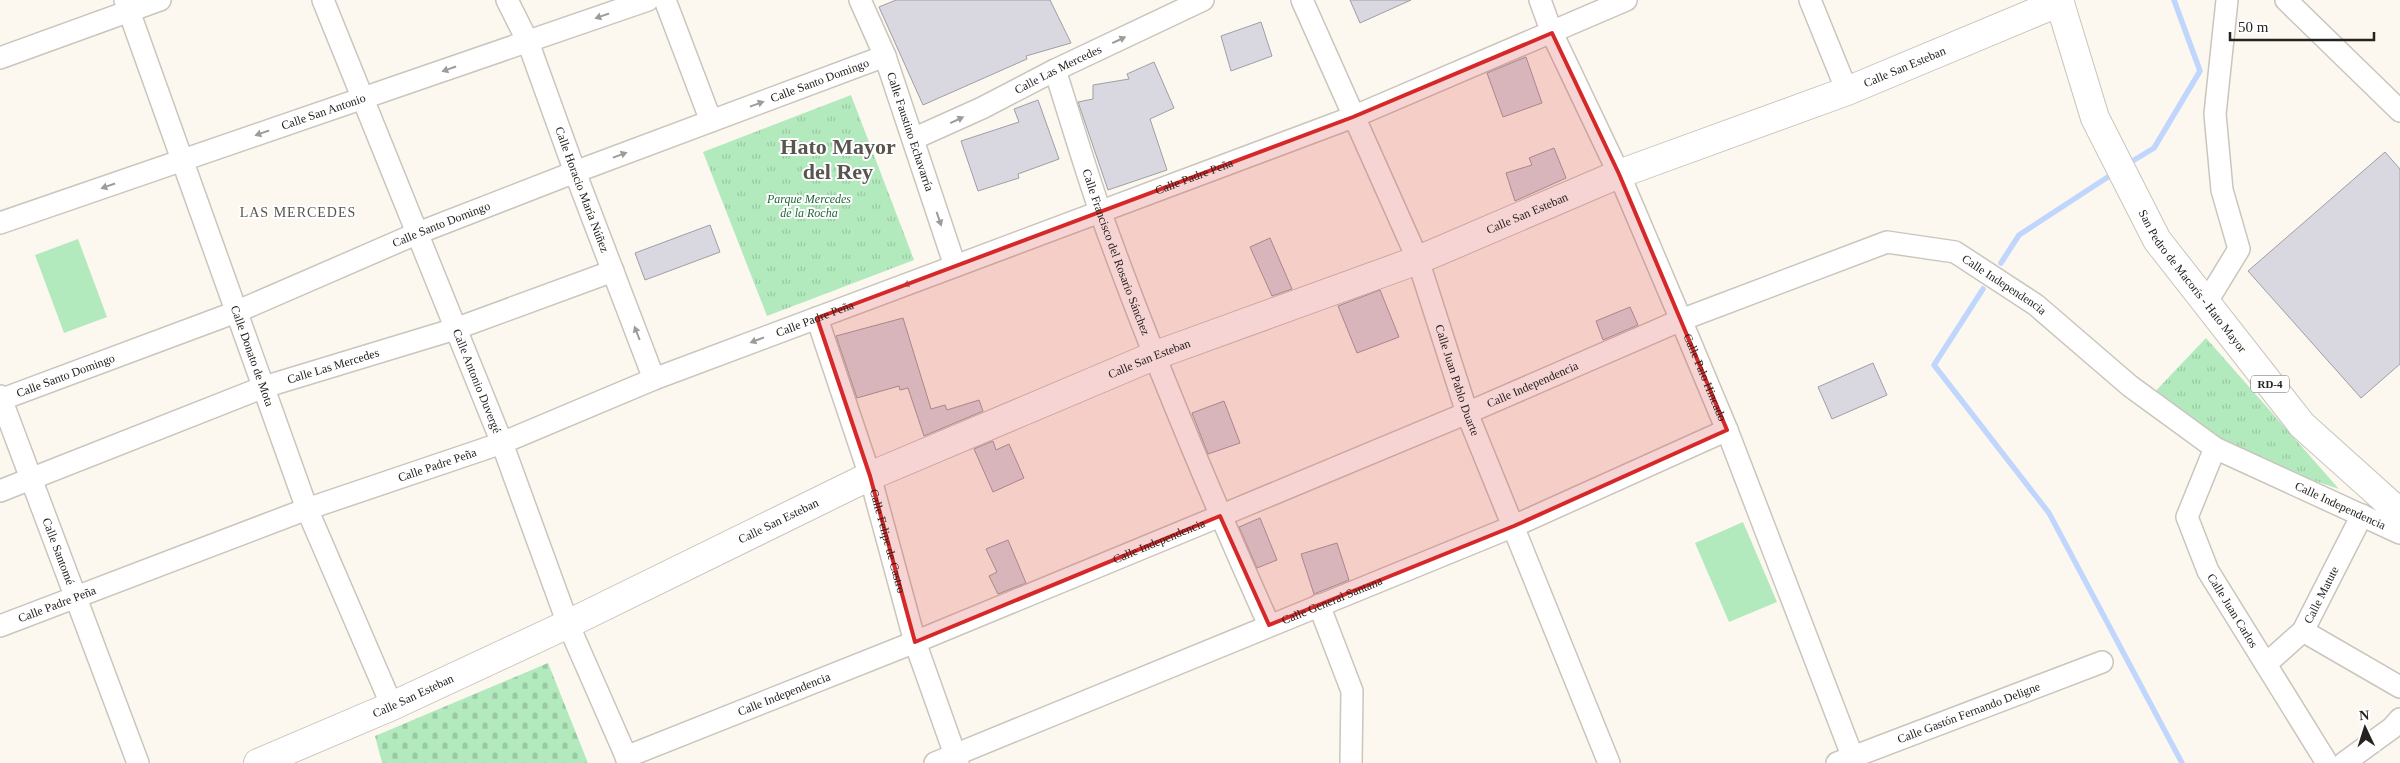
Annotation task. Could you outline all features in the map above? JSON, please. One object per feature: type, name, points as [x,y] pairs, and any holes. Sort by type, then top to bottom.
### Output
[{"type":"street","points":[[0,58],[127,5],[160,0]]},
{"type":"street","name":"Calle Antonio Duvergé","points":[[323,0],[502,443],[568,624],[628,760]]},
{"type":"street","name":"Calle Horacio María Núñez","points":[[507,0],[528,42],[574,172],[654,379]]},
{"type":"street","name":"Calle San Antonio","points":[[0,223],[648,0]]},
{"type":"street","points":[[665,0],[711,121]]},
{"type":"street","name":"Calle Faustino Echavarría","points":[[860,0],[885,56],[955,266]]},
{"type":"street","name":"Calle Las Mercedes","points":[[913,139],[982,108],[1055,70],[1203,0]]},
{"type":"street","name":"Calle Juan Pablo Duarte","points":[[1302,0],[1418,260],[1467,413],[1608,763]]},
{"type":"street","name":"Calle Palo Hincado","points":[[1540,0],[1552,33],[1619,174],[1727,430],[1848,761]]},
{"type":"street","name":"Calle Padre Peña","points":[[0,626],[307,509],[502,443],[654,379],[1353,117],[1626,0]]},
{"type":"street","points":[[1810,0],[1847,91]]},
{"type":"street","points":[[2206,303],[2240,249],[2222,190],[2214,114],[2227,0]]},
{"type":"street","points":[[2286,0],[2400,111]]},
{"type":"street","name":"Calle San Esteban","points":[[258,763],[392,706],[568,624],[870,476],[1156,355],[1418,260],[1619,174],[1847,91],[2060,1]]},
{"type":"street","name":"San Pedro de Macorís - Hato Mayor","points":[[2060,1],[2095,118],[2157,240],[2302,425],[2400,513]]},
{"type":"street","name":"Calle Donato de Mota","points":[[127,5],[181,161],[307,509],[392,706]]},
{"type":"street","name":"Calle Santo Domingo","points":[[1,399],[236,312],[418,233],[574,172],[885,56]]},
{"type":"street","name":"Calle Francisco del Rosario Sánchez","points":[[1055,70],[1100,211],[1220,516],[1269,625]]},
{"type":"street","name":"Calle Independencia","points":[[628,760],[1467,413],[1681,320],[1887,242],[1955,252],[2036,305],[2130,386],[2215,448],[2400,533]]},
{"type":"street","name":"Calle Las Mercedes","points":[[0,491],[264,387],[455,329],[613,271]]},
{"type":"street","name":"Calle Felipe de Castro","points":[[817,318],[870,476],[915,642],[956,759]]},
{"type":"street","name":"Calle Santomé","points":[[1,399],[138,763]]},
{"type":"street","name":"Calle General Santana","points":[[935,763],[956,759],[1269,625],[1514,526],[1727,430]]},
{"type":"street","name":"Calle Juan Carlos","points":[[2215,448],[2187,517],[2208,571],[2327,763]]},
{"type":"street","name":"Calle Matute","points":[[2266,664],[2303,631],[2362,515]]},
{"type":"street","points":[[1319,605],[1352,691],[1351,763]]},
{"type":"street","points":[[2303,631],[2400,687]]},
{"type":"street","name":"Calle Gastón Fernando Deligne","points":[[1848,761],[2102,662]]},
{"type":"street","points":[[2344,763],[2392,728],[2400,719]]},
{"type":"highlighted area","points":[[1552,33],[1619,174],[1727,430],[1514,526],[1269,625],[1220,516],[915,642],[870,476],[817,318],[1353,117]]},
{"type":"green space","name":"Parque Mercedes de la Rocha","points":[[851,95],[914,260],[767,316],[703,152]]},
{"type":"green space","points":[[78,239],[107,317],[64,333],[35,255]]},
{"type":"green space","points":[[2206,338],[2339,489],[2215,448],[2148,399]]},
{"type":"green space","points":[[1743,522],[1777,602],[1729,622],[1695,543]]},
{"type":"green space","points":[[548,663],[588,763],[382,763],[375,736]]},
{"type":"building","points":[[896,0],[1050,0],[1071,43],[1026,56],[1027,59],[923,105],[879,7]]},
{"type":"building","points":[[1350,0],[1411,0],[1360,23]]},
{"type":"building","points":[[1261,22],[1272,56],[1231,71],[1221,36]]},
{"type":"building","points":[[1526,57],[1542,103],[1503,117],[1487,73]]},
{"type":"building","points":[[1154,62],[1174,108],[1150,119],[1167,170],[1108,190],[1078,102],[1093,99],[1093,85],[1129,79],[1127,74]]},
{"type":"building","points":[[1038,100],[1059,159],[1018,174],[1019,178],[978,191],[961,141],[1019,122],[1014,109]]},
{"type":"building","points":[[1554,148],[1566,178],[1515,201],[1506,173],[1532,165],[1529,158]]},
{"type":"building","points":[[2385,152],[2400,169],[2400,364],[2361,398],[2248,271]]},
{"type":"building","points":[[710,225],[720,252],[645,280],[635,253]]},
{"type":"building","points":[[1270,238],[1292,289],[1272,296],[1250,247]]},
{"type":"building","points":[[1380,290],[1399,337],[1357,353],[1338,306]]},
{"type":"building","points":[[1630,307],[1638,325],[1603,340],[1596,321]]},
{"type":"building","points":[[903,318],[931,409],[945,405],[947,410],[979,400],[983,411],[924,436],[908,388],[900,390],[899,386],[857,398],[836,336]]},
{"type":"building","points":[[1873,363],[1887,395],[1832,419],[1818,387]]},
{"type":"building","points":[[1224,401],[1240,443],[1208,454],[1192,413]]},
{"type":"building","points":[[993,441],[996,450],[1009,444],[1024,478],[993,492],[974,449]]},
{"type":"building","points":[[1260,518],[1277,560],[1257,568],[1239,527]]},
{"type":"building","points":[[1008,540],[1026,583],[998,594],[989,576],[997,572],[986,549]]},
{"type":"building","points":[[1337,543],[1349,580],[1314,594],[1301,554]]},
{"type":"waterway","points":[[2126,165],[2154,148],[2200,71],[2174,0]]},
{"type":"waterway","points":[[2001,263],[2019,235],[2114,173]]},
{"type":"waterway","points":[[1983,289],[1934,365],[2049,513],[2182,763]]},
{"type":"district","name":"Hato Mayor del Rey","points":[[838,158]]},
{"type":"district","name":"LAS MERCEDES","points":[[298,212]]}]
